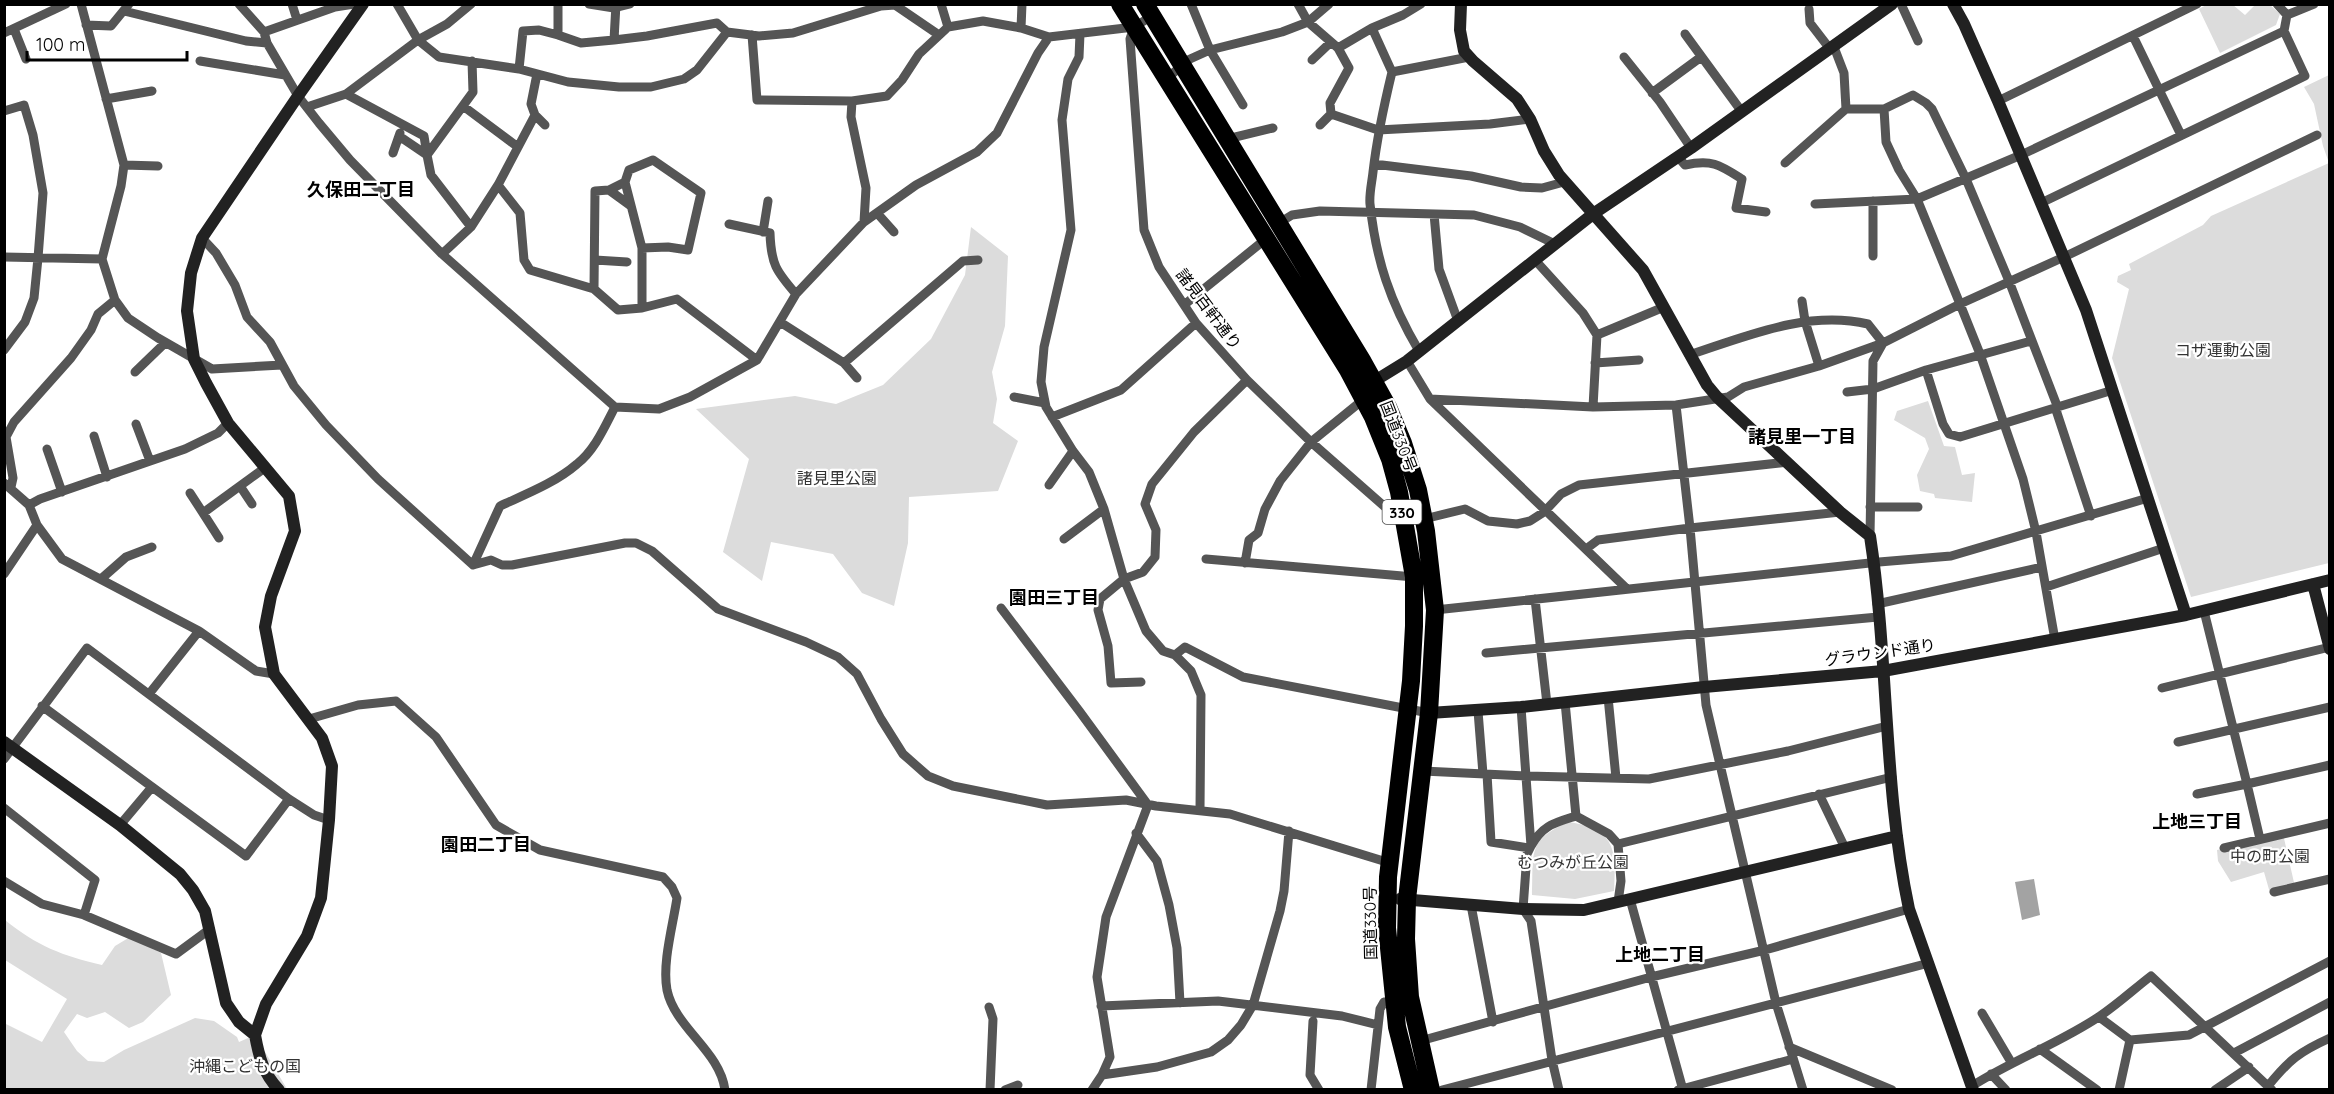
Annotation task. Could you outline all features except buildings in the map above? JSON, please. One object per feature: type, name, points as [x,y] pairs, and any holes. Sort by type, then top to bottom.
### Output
[{"type":"highway","name":"国道330号","points":[[1120,4],[1366,390],[1388,407],[1403,443],[1424,516],[1435,610],[1429,713],[1407,899],[1402,999],[1397,1027],[1413,1089]]},
{"type":"highway","name":"国道330号","points":[[1149,10],[1279,223],[1366,390],[1400,492],[1402,516],[1414,577],[1414,626],[1390,863],[1387,928],[1402,999],[1420,1041],[1431,1089]]},
{"type":"street","points":[[4,33],[66,4]]},
{"type":"street","points":[[81,4],[124,165],[122,186],[102,259],[115,300],[128,318],[165,343],[212,369],[282,365]]},
{"type":"street","points":[[292,4],[297,20]]},
{"type":"street","points":[[264,32],[331,6],[354,4]]},
{"type":"street","points":[[279,1089],[264,1072],[255,1035],[266,1004],[295,958],[315,917],[325,872],[332,766],[328,750],[309,719],[274,674],[266,627],[271,596],[295,531],[289,496],[228,423],[194,359],[187,311],[191,273],[202,238],[297,96],[363,4]]},
{"type":"street","points":[[397,4],[418,40],[440,57],[519,69],[568,82],[651,87],[684,79],[697,70],[727,32]]},
{"type":"street","points":[[307,107],[346,94],[418,40],[447,24],[471,4]]},
{"type":"street","points":[[558,4],[558,35]]},
{"type":"street","points":[[589,4],[615,6],[630,4]]},
{"type":"street","points":[[941,4],[948,27]]},
{"type":"street","points":[[1021,28],[1022,4]]},
{"type":"street","points":[[1191,4],[1210,50],[1243,105]]},
{"type":"street","points":[[1298,4],[1308,22],[1335,45],[1349,68],[1330,103],[1331,114]]},
{"type":"street","points":[[1166,79],[1182,65],[1210,50],[1282,32],[1308,22],[1329,4]]},
{"type":"street","points":[[1312,60],[1335,45],[1403,15],[1420,4]]},
{"type":"street","points":[[1461,4],[1460,30],[1464,51],[1516,99],[1530,119],[1544,151],[1564,182],[1643,270],[1707,386],[1717,398],[1840,512],[1870,536]]},
{"type":"street","points":[[1245,563],[1249,540],[1258,533],[1265,509],[1280,481],[1311,442],[1366,390],[1407,361],[1593,214],[1691,148],[1892,4]]},
{"type":"street","points":[[1901,4],[1918,41]]},
{"type":"street","points":[[1953,4],[1998,101],[2086,310],[2186,615]]},
{"type":"street","points":[[1998,101],[2197,4]]},
{"type":"street","points":[[2277,4],[2287,15]]},
{"type":"street","points":[[2287,15],[2314,4]]},
{"type":"street","points":[[240,5],[264,32],[267,43],[297,96],[350,160],[442,254],[615,406],[659,409],[690,397],[757,360],[796,294],[864,222],[916,185],[977,152],[997,134],[1038,53],[1049,37]]},
{"type":"street","points":[[519,69],[523,31],[539,30],[581,43],[647,36],[717,23],[727,32],[752,35],[793,33],[881,6],[895,5],[939,35]]},
{"type":"street","points":[[614,40],[615,6]]},
{"type":"street","points":[[86,25],[111,26],[127,8],[246,41],[267,43]]},
{"type":"street","points":[[1809,9],[1810,23],[1832,48],[1844,73],[1846,109]]},
{"type":"street","points":[[752,35],[757,100],[852,101],[887,96],[902,80],[919,54],[948,27],[983,21],[1021,28],[1049,37],[1134,27],[1149,10]]},
{"type":"street","points":[[2041,203],[2305,76],[2284,30],[2287,15]]},
{"type":"street","name":"諸見百軒通り","points":[[1134,27],[1130,39],[1144,230],[1159,267],[1197,323],[1246,380],[1311,442],[1393,514],[1402,516]]},
{"type":"street","points":[[1371,28],[1392,72],[1378,130],[1370,203],[1376,249],[1398,315],[1419,351]]},
{"type":"street","points":[[14,29],[26,59]]},
{"type":"street","points":[[1815,204],[1917,199],[2021,155],[2284,30]]},
{"type":"street","points":[[1080,34],[1079,57],[1068,79],[1062,120],[1071,230],[1044,347],[1041,382],[1045,403],[1052,417],[1089,472],[1104,509],[1124,579],[1146,631],[1163,651],[1175,655],[1191,670],[1201,695],[1200,810]]},
{"type":"street","points":[[1685,34],[1742,112]]},
{"type":"street","points":[[2133,36],[2181,135]]},
{"type":"street","points":[[1392,72],[1469,57]]},
{"type":"street","points":[[1623,57],[1691,148]]},
{"type":"street","points":[[1652,93],[1701,57]]},
{"type":"street","points":[[200,61],[285,75]]},
{"type":"street","points":[[427,155],[473,92],[472,61]]},
{"type":"street","points":[[537,75],[531,104],[535,115],[544,125]]},
{"type":"street","points":[[106,99],[152,91]]},
{"type":"street","points":[[346,94],[424,136],[431,175],[471,227]]},
{"type":"street","points":[[1785,163],[1846,109],[1884,109],[1913,95],[1932,109],[1966,178],[2010,281],[2056,407],[2056,413],[2091,516]]},
{"type":"street","points":[[852,101],[851,117],[866,188],[864,222]]},
{"type":"street","points":[[4,111],[24,105],[33,135],[43,192],[34,298],[25,322],[6,344]]},
{"type":"street","points":[[463,106],[518,147]]},
{"type":"street","points":[[1884,109],[1886,142],[1899,170],[1917,199],[1960,304],[2024,479],[2055,640]]},
{"type":"street","points":[[1331,114],[1378,130],[1490,124],[1530,119]]},
{"type":"street","points":[[1320,124],[1331,114]]},
{"type":"street","points":[[442,254],[471,227],[498,185],[535,115]]},
{"type":"street","points":[[393,153],[403,125]]},
{"type":"street","points":[[1227,139],[1273,128]]},
{"type":"street","points":[[1430,399],[1593,407],[1676,405],[1728,397],[1744,387],[1819,366],[1882,343],[2317,135]]},
{"type":"street","points":[[399,136],[427,155]]},
{"type":"street","points":[[1678,157],[1685,165],[1706,161],[1714,162],[1742,179],[1736,208],[1767,212]]},
{"type":"street","points":[[642,248],[668,247],[688,250],[701,194],[653,160],[629,170],[625,182],[642,248],[642,308]]},
{"type":"street","points":[[1374,164],[1471,176],[1521,188],[1542,188],[1564,182]]},
{"type":"street","points":[[124,165],[158,166]]},
{"type":"street","points":[[594,288],[595,191],[609,190],[625,182]]},
{"type":"street","points":[[498,185],[520,213],[524,261],[530,270],[594,288],[618,310],[642,308],[676,299],[757,360]]},
{"type":"street","points":[[609,190],[631,206]]},
{"type":"street","points":[[763,232],[768,201]]},
{"type":"street","points":[[1873,201],[1873,256]]},
{"type":"street","points":[[1279,223],[1292,215],[1320,211],[1474,215],[1520,227],[1555,244]]},
{"type":"street","points":[[877,213],[894,232]]},
{"type":"street","points":[[1434,214],[1439,268],[1458,321]]},
{"type":"street","points":[[729,224],[770,233],[771,257],[783,279],[796,294]]},
{"type":"street","points":[[202,238],[216,253],[235,285],[247,318],[270,342],[294,386],[326,425],[378,479],[473,565]]},
{"type":"street","points":[[1184,305],[1267,238]]},
{"type":"street","points":[[4,257],[102,259]]},
{"type":"street","points":[[595,260],[627,262]]},
{"type":"street","points":[[844,363],[963,261],[978,260]]},
{"type":"street","points":[[1535,260],[1583,313],[1597,335],[1593,407]]},
{"type":"street","points":[[115,300],[98,314],[92,330],[71,358],[14,422],[6,437],[13,478],[8,485],[29,505],[36,525],[62,559],[199,631],[256,671],[274,674]]},
{"type":"street","points":[[1802,301],[1805,321],[1819,366]]},
{"type":"street","points":[[1597,335],[1664,308]]},
{"type":"street","points":[[1689,355],[1729,341],[1805,321],[1850,320],[1868,324],[1882,343]]},
{"type":"street","points":[[780,322],[844,363],[857,378]]},
{"type":"street","points":[[1052,417],[1121,390],[1197,323]]},
{"type":"street","points":[[1847,392],[1872,389],[1926,370],[2031,341]]},
{"type":"street","points":[[135,372],[165,343]]},
{"type":"street","points":[[1882,343],[1873,362],[1870,536],[1897,836],[1909,909],[1973,1088],[2011,1062],[2099,1017],[2151,976],[2270,1088],[2286,1064],[2303,1050],[2330,1038]]},
{"type":"street","points":[[1595,363],[1639,360]]},
{"type":"street","points":[[1407,361],[1430,399],[1544,512],[1626,588]]},
{"type":"street","points":[[1926,370],[1942,424],[1949,434],[1960,437],[2113,390]]},
{"type":"street","points":[[1141,682],[1111,683],[1108,646],[1098,610],[1100,599],[1124,579],[1143,572],[1155,557],[1156,530],[1145,504],[1152,484],[1194,432],[1246,380]]},
{"type":"street","points":[[1014,397],[1045,403]]},
{"type":"street","points":[[1676,405],[1706,705],[1776,1004],[1803,1089]]},
{"type":"street","points":[[473,565],[500,506],[544,486],[578,464],[594,446],[615,406]]},
{"type":"street","points":[[29,505],[185,449],[218,433],[228,423]]},
{"type":"street","points":[[135,424],[150,461]]},
{"type":"street","points":[[94,436],[107,477]]},
{"type":"street","points":[[47,449],[62,492]]},
{"type":"street","points":[[1049,485],[1073,451]]},
{"type":"street","points":[[1402,516],[1424,516],[1465,509],[1488,521],[1517,524],[1530,521],[1544,512],[1561,495],[1580,484],[1788,462]]},
{"type":"street","points":[[203,513],[266,467]]},
{"type":"street","points":[[240,486],[252,504]]},
{"type":"street","points":[[190,493],[219,538]]},
{"type":"street","points":[[1435,610],[1626,588],[1951,556],[2148,498]]},
{"type":"street","points":[[1870,507],[1918,507]]},
{"type":"street","points":[[1064,539],[1104,509]]},
{"type":"street","points":[[1586,549],[1598,540],[1840,512]]},
{"type":"street","points":[[4,574],[36,525]]},
{"type":"street","points":[[473,565],[490,560],[512,566],[625,543],[636,543],[652,551],[718,609],[806,642],[838,657],[857,674],[903,754],[928,776],[953,786],[1047,805],[1126,800],[1148,805],[1230,814],[1390,863]]},
{"type":"street","points":[[101,579],[126,557],[152,547]]},
{"type":"street","points":[[2046,587],[2164,548]]},
{"type":"street","points":[[1206,559],[1414,577]]},
{"type":"street","points":[[1486,653],[1541,650],[1700,634],[1878,610],[2042,567]]},
{"type":"street","name":"グラウンド通り","points":[[1429,713],[1478,711],[1883,671],[2186,615],[2330,580]]},
{"type":"street","points":[[2162,688],[2220,676],[2329,648],[2313,584]]},
{"type":"street","points":[[1535,599],[1547,704]]},
{"type":"street","points":[[1001,608],[1148,805]]},
{"type":"street","points":[[2204,611],[2260,839]]},
{"type":"street","points":[[148,694],[199,631]]},
{"type":"street","points":[[1175,655],[1185,647],[1242,677],[1429,713]]},
{"type":"street","points":[[4,759],[9,745],[87,648],[289,798],[314,815],[329,820]]},
{"type":"street","points":[[1608,697],[1616,778]]},
{"type":"street","points":[[309,719],[358,705],[396,701],[436,737],[496,825],[540,850],[663,877],[672,887],[677,898],[666,973],[668,992],[678,1012],[715,1064],[726,1089]]},
{"type":"street","points":[[1565,702],[1576,816]]},
{"type":"street","points":[[42,706],[246,856],[289,798]]},
{"type":"street","points":[[1521,707],[1530,847]]},
{"type":"street","points":[[2178,742],[2330,707]]},
{"type":"street","points":[[1478,711],[1491,842],[1530,847]]},
{"type":"street","points":[[1423,771],[1649,779],[1788,751],[1887,726]]},
{"type":"street","points":[[9,745],[120,825],[180,874],[199,900],[210,929],[226,1003],[239,1022],[255,1035]]},
{"type":"street","points":[[2197,794],[2330,765]]},
{"type":"street","points":[[1618,844],[1892,777]]},
{"type":"street","points":[[120,825],[152,787]]},
{"type":"street","points":[[1820,794],[1845,849]]},
{"type":"street","points":[[1092,1089],[1102,1076],[1110,1056],[1097,977],[1106,917],[1148,805]]},
{"type":"street","points":[[4,808],[94,880],[84,915]]},
{"type":"street","points":[[1559,1089],[1552,1060],[1530,921],[1523,909],[1527,854],[1530,847],[1547,826],[1576,816],[1609,834],[1618,844],[1624,901],[1651,977],[1681,1089],[1793,1059]]},
{"type":"street","points":[[2224,848],[2330,823]]},
{"type":"street","points":[[1102,1076],[1157,1067],[1211,1052],[1228,1040],[1241,1026],[1253,1005],[1284,891],[1289,831]]},
{"type":"street","points":[[1136,833],[1157,861],[1169,905],[1177,948],[1180,1003]]},
{"type":"street","points":[[1387,899],[1523,909],[1584,910],[1897,836]]},
{"type":"street","points":[[2274,892],[2330,879]]},
{"type":"street","points":[[4,881],[42,904],[84,915],[176,954],[210,929]]},
{"type":"street","points":[[1471,905],[1493,1022]]},
{"type":"street","points":[[1420,1041],[1651,977],[1765,950],[1909,909]]},
{"type":"street","points":[[2099,1017],[2130,1040],[2189,1035],[2330,961]]},
{"type":"street","points":[[1442,1089],[1929,963]]},
{"type":"street","points":[[1371,1089],[1380,1010],[1384,1002],[1402,999]]},
{"type":"street","points":[[1101,1006],[1218,1001],[1342,1016],[1378,1025]]},
{"type":"street","points":[[2234,1053],[2330,1002]]},
{"type":"street","points":[[989,1007],[993,1019],[990,1089]]},
{"type":"street","points":[[1982,1013],[2011,1062]]},
{"type":"street","points":[[1313,1022],[1310,1075],[1319,1089]]},
{"type":"street","points":[[2119,1089],[2130,1040]]},
{"type":"street","points":[[1789,1047],[1892,1089]]},
{"type":"street","points":[[2040,1049],[2097,1089]]},
{"type":"street","points":[[2215,1089],[2249,1066]]},
{"type":"street","points":[[1991,1074],[2006,1089]]},
{"type":"street","points":[[1005,1089],[1018,1085]]},
{"type":"green space","points":[[2206,5],[2233,5],[2245,15],[2255,5],[2270,5],[2280,14],[2276,25],[2220,53],[2199,9]]},
{"type":"green space","points":[[2329,75],[2329,163],[2314,104],[2304,87]]},
{"type":"green space","name":"コザ運動公園","points":[[2329,163],[2329,563],[2191,597],[2112,358],[2129,289],[2117,282],[2118,276],[2131,270],[2129,264],[2203,225],[2211,216]]},
{"type":"green space","name":"諸見里公園","points":[[971,227],[1008,256],[1005,326],[992,372],[997,399],[993,423],[1018,441],[998,491],[909,497],[908,543],[894,606],[862,593],[833,554],[771,542],[762,581],[723,552],[749,459],[696,409],[795,396],[836,404],[883,385],[931,339],[965,275]]},
{"type":"green space","points":[[1928,401],[1944,446],[1955,447],[1962,475],[1975,473],[1972,502],[1935,498],[1934,494],[1920,491],[1917,475],[1929,449],[1925,438],[1894,420],[1897,411]]},
{"type":"green space","name":"むつみが丘公園","points":[[1569,822],[1596,830],[1610,844],[1614,864],[1614,891],[1575,899],[1532,895],[1533,859],[1539,842],[1545,835]]},
{"type":"green space","name":"中の町公園","points":[[2283,834],[2295,887],[2270,893],[2264,872],[2231,882],[2218,861],[2217,850]]},
{"type":"green space","name":"沖縄こどもの国","points":[[5,920],[28,937],[51,949],[102,965],[115,946],[130,937],[161,953],[171,995],[143,1022],[129,1028],[105,1012],[87,1018],[77,1014],[64,1032],[77,1051],[88,1061],[104,1062],[124,1050],[195,1018],[214,1021],[237,1037],[239,1042],[255,1035],[287,1089],[5,1089],[4,1023],[42,1042],[67,999],[5,960]]},
{"type":"shaded area","points":[[2034,879],[2040,915],[2022,920],[2015,882]]},
{"type":"district","name":"久保田二丁目","points":[[361,189]]},
{"type":"district","name":"諸見里一丁目","points":[[1802,436]]},
{"type":"district","name":"園田三丁目","points":[[1054,597]]},
{"type":"district","name":"上地三丁目","points":[[2197,821]]},
{"type":"district","name":"園田二丁目","points":[[486,844]]},
{"type":"district","name":"上地二丁目","points":[[1660,954]]}]
